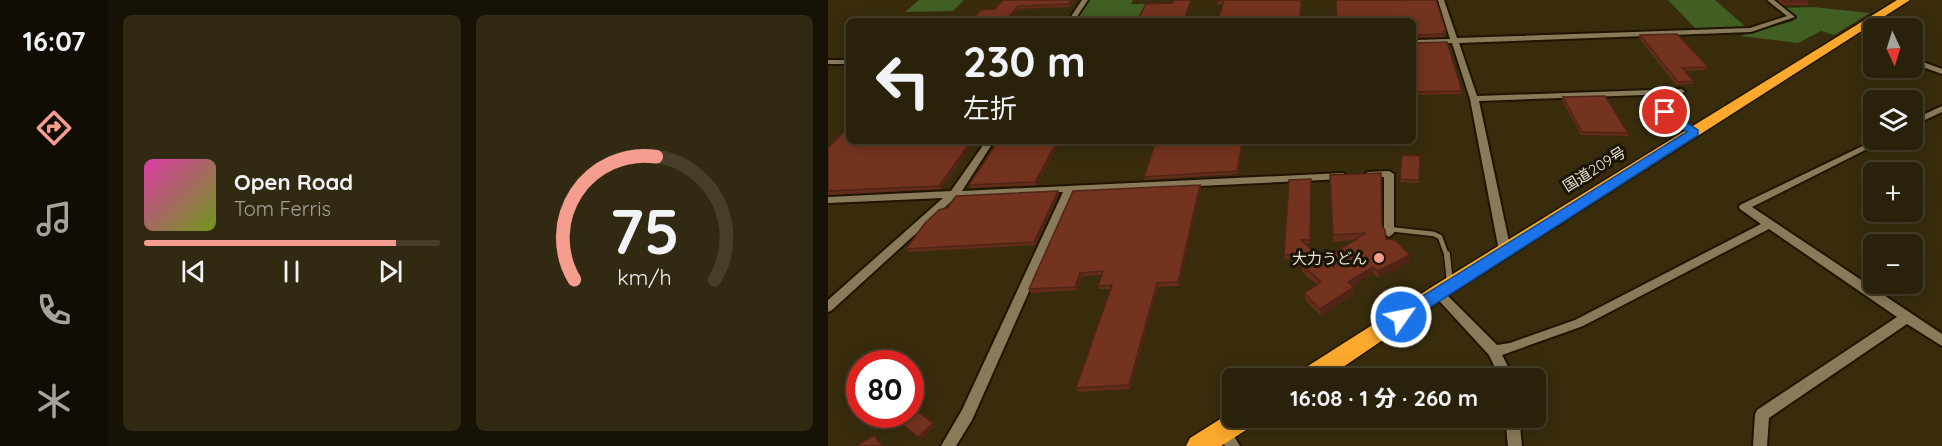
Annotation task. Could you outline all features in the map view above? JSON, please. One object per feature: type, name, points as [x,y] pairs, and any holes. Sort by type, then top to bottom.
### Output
[{"type":"highway","name":"国道209号","points":[[1323,368],[1504,251],[1905,0]]},
{"type":"highway","points":[[1199,446],[1228,439]]},
{"type":"street","points":[[1073,18],[1085,0]]},
{"type":"street","points":[[1441,0],[1474,99],[1504,251]]},
{"type":"street","points":[[1416,42],[1751,30],[1792,17],[1770,0]]},
{"type":"street","points":[[828,62],[846,62]]},
{"type":"street","points":[[1923,64],[1942,72]]},
{"type":"street","points":[[1474,99],[1681,91],[1674,96],[1665,112],[1694,132]]},
{"type":"street","points":[[1923,118],[1942,109]]},
{"type":"street","points":[[828,307],[955,193],[988,144]]},
{"type":"street","points":[[1863,149],[1744,207],[1942,341]]},
{"type":"street","points":[[828,200],[1389,174],[1389,231]]},
{"type":"street","points":[[948,446],[967,415],[1070,188]]},
{"type":"street","points":[[1494,351],[1510,348],[1580,323],[1769,224]]},
{"type":"street","points":[[1444,289],[1494,351],[1502,368]]},
{"type":"street","points":[[1760,446],[1762,415],[1907,317]]},
{"type":"street","points":[[1513,428],[1515,446]]},
{"type":"lane","points":[[1389,231],[1423,229],[1440,237],[1447,255],[1444,289]]},
{"type":"green space","points":[[919,0],[964,0],[953,11],[905,12]]},
{"type":"green space","points":[[1089,0],[1133,0],[1131,4],[1149,4],[1140,18],[1076,18]]},
{"type":"green space","points":[[1668,0],[1715,0],[1747,28],[1697,30]]},
{"type":"green space","points":[[1813,7],[1870,13],[1834,35],[1821,31],[1798,43],[1740,36],[1793,21],[1796,17],[1784,8]]},
{"type":"building","points":[[1003,0],[1072,0],[1069,4],[1018,6],[1008,18],[973,18],[981,10],[995,9]]},
{"type":"building","points":[[1174,0],[1191,0],[1185,18],[1139,18],[1146,4],[1173,3]]},
{"type":"building","points":[[1224,0],[1301,0],[1300,18],[1219,18]]},
{"type":"building","points":[[1336,0],[1436,0],[1446,31],[1443,32],[1444,34],[1416,35],[1416,18],[1337,18]]},
{"type":"building","points":[[1782,0],[1807,0],[1809,2],[1785,2]]},
{"type":"building","points":[[1677,34],[1708,67],[1682,68],[1694,81],[1678,82],[1640,35]]},
{"type":"building","points":[[1447,42],[1462,91],[1416,92],[1416,43]]},
{"type":"building","points":[[1605,96],[1628,133],[1582,132],[1563,97]]},
{"type":"building","points":[[846,130],[846,144],[969,144],[939,186],[828,191],[828,148]]},
{"type":"building","points":[[996,144],[1055,144],[1035,182],[969,185]]},
{"type":"building","points":[[1155,144],[1242,144],[1237,171],[1144,177]]},
{"type":"building","points":[[1402,155],[1420,156],[1419,180],[1400,179]]},
{"type":"building","points":[[1381,173],[1382,226],[1386,239],[1395,240],[1410,255],[1378,271],[1373,267],[1348,282],[1354,287],[1320,309],[1304,293],[1321,282],[1302,265],[1319,254],[1334,267],[1334,253],[1366,233],[1333,235],[1330,175]]},
{"type":"building","points":[[1311,179],[1310,240],[1301,240],[1315,253],[1284,255],[1289,180]]},
{"type":"building","points":[[1200,185],[1178,282],[1157,283],[1129,385],[1076,388],[1112,285],[1098,286],[1103,271],[1080,273],[1075,287],[1029,289],[1073,191]]},
{"type":"building","points":[[1058,191],[1034,242],[906,249],[925,223],[939,210],[948,207],[956,196]]},
{"type":"building","points":[[924,416],[933,423],[918,437],[907,428],[924,428]]},
{"type":"building","points":[[874,435],[882,446],[856,446]]},
{"type":"place","name":"大力うどん","points":[[1379,258]]},
{"type":"route","points":[[1401,317],[1694,132],[1688,125],[1665,112]]}]
